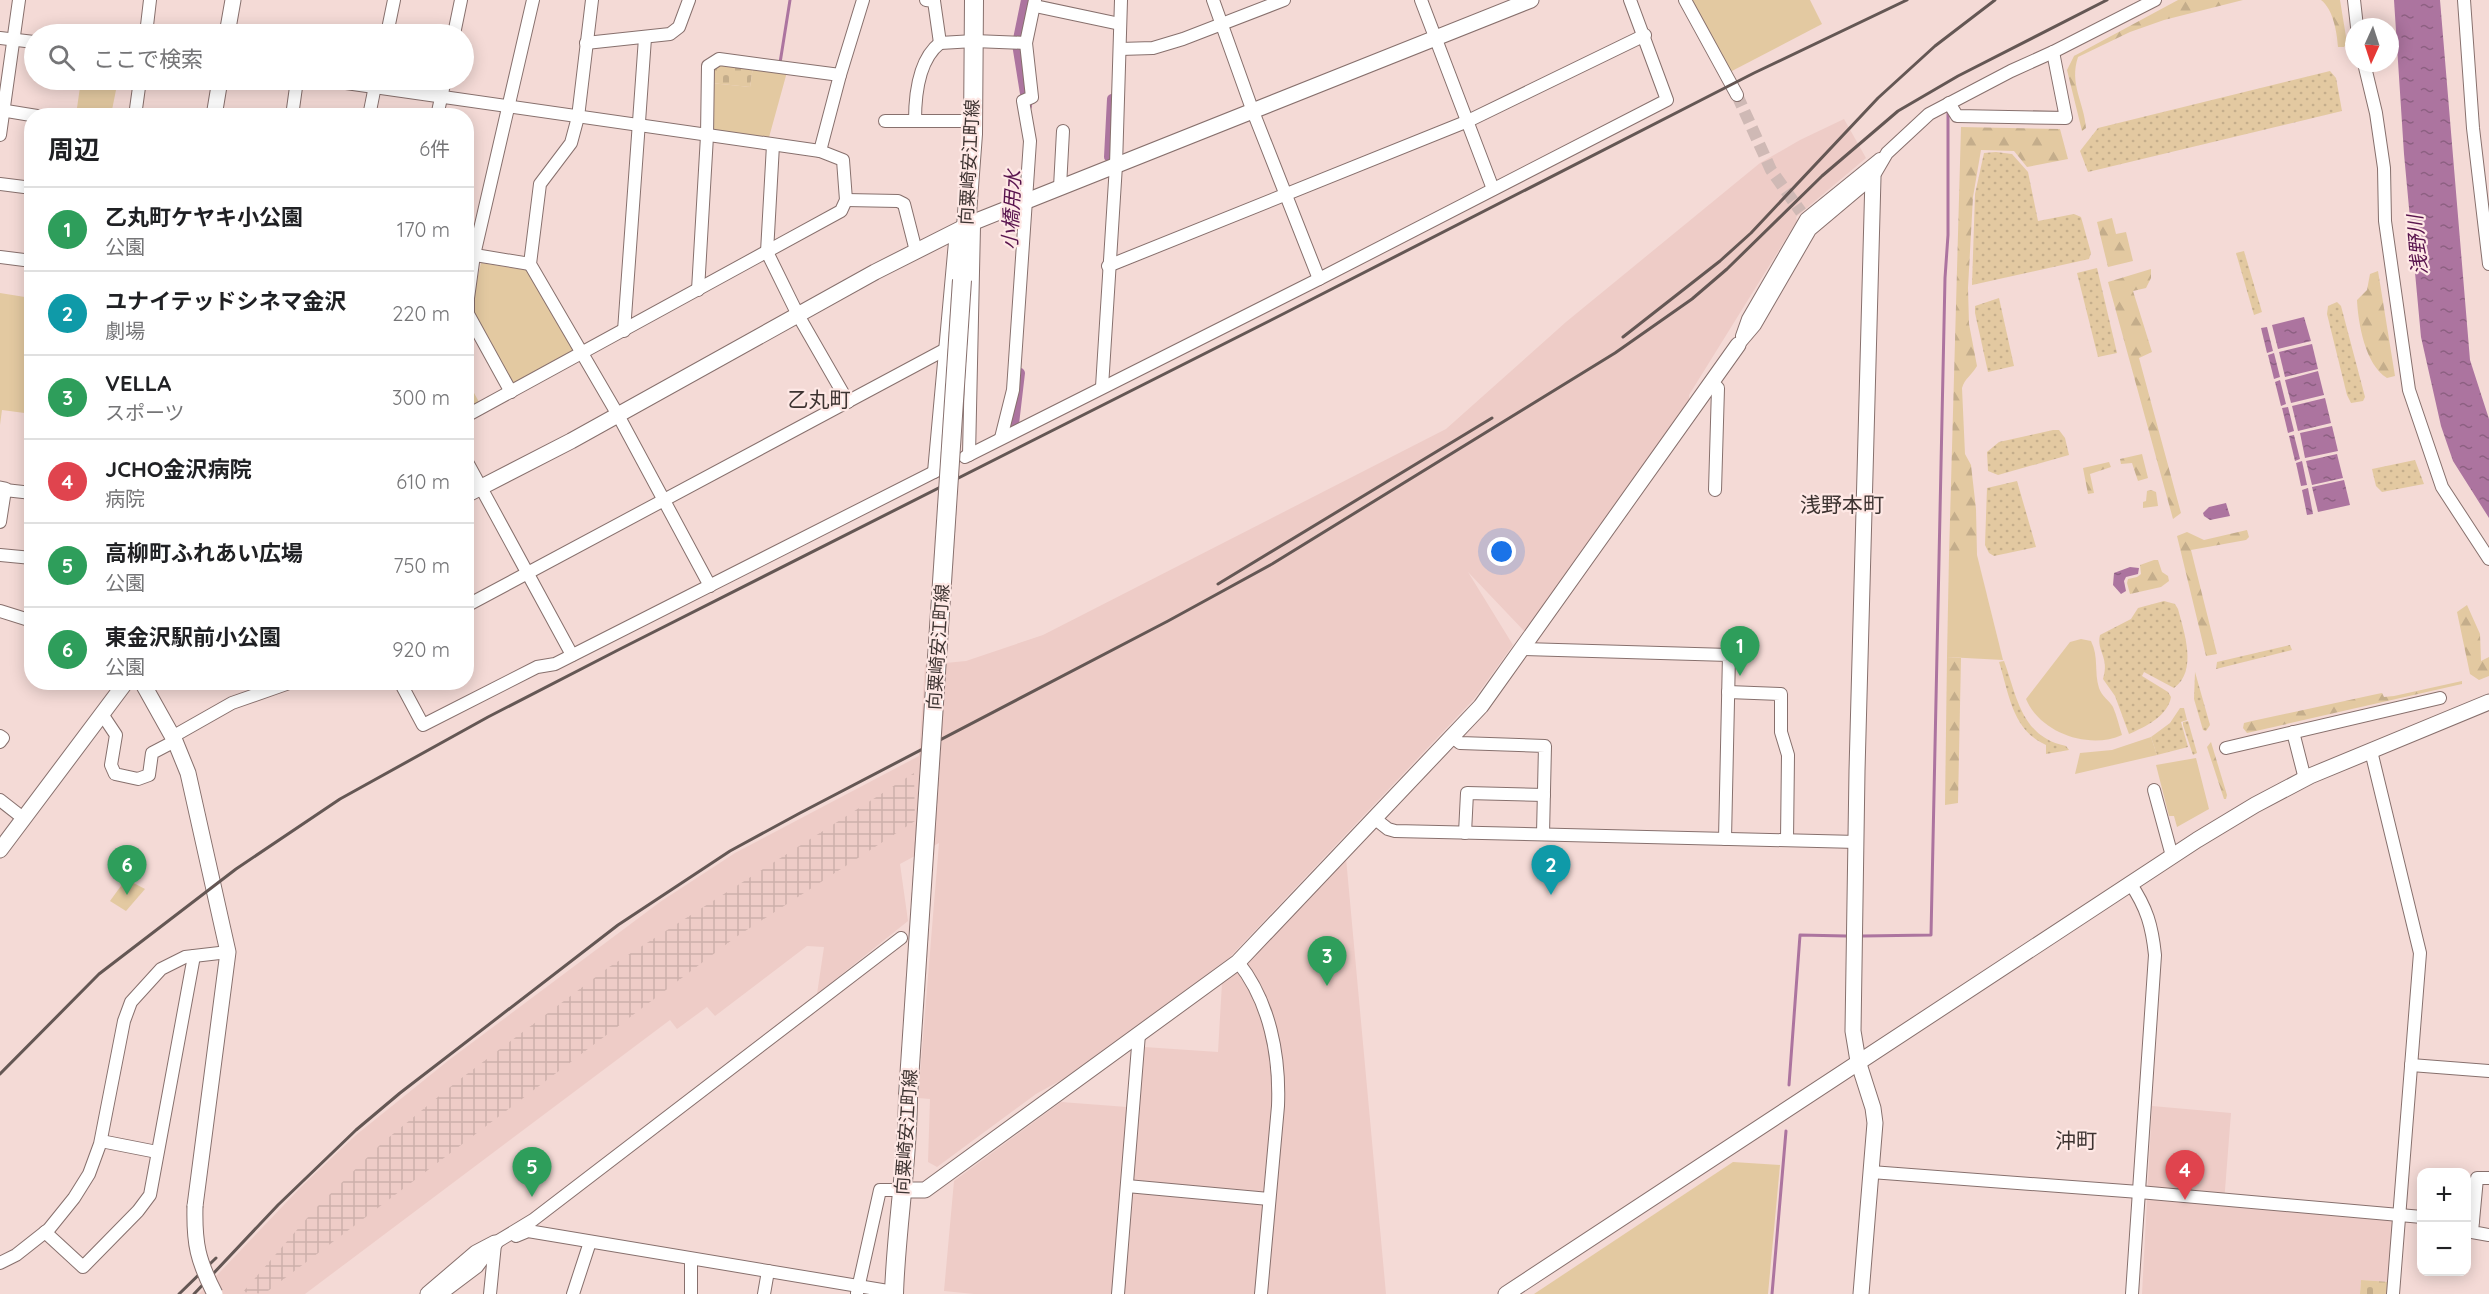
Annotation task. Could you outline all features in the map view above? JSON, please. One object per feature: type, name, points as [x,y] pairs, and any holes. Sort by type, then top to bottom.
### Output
[{"type":"main road","name":"向粟崎安江町線","points":[[894,1293],[899,1216],[904,1190],[908,1096],[973,122],[974,0]]},
{"type":"street","points":[[0,135],[19,0]]},
{"type":"street","points":[[147,24],[150,0]]},
{"type":"street","points":[[229,24],[233,0]]},
{"type":"street","points":[[389,24],[394,0]]},
{"type":"street","points":[[456,24],[461,0]]},
{"type":"street","points":[[474,239],[510,107],[533,0]]},
{"type":"street","points":[[592,0],[578,117],[571,143],[540,184],[530,264],[618,415],[710,586]]},
{"type":"street","points":[[586,43],[670,34],[679,27],[689,0]]},
{"type":"street","points":[[820,151],[863,0]]},
{"type":"street","points":[[926,0],[934,1],[940,43]]},
{"type":"street","points":[[1102,387],[1116,165],[1122,0]]},
{"type":"street","points":[[1213,0],[1252,110],[1319,279]]},
{"type":"street","points":[[1120,49],[1153,48],[1284,0]]},
{"type":"street","points":[[1421,0],[1493,189]]},
{"type":"street","points":[[474,491],[618,415],[916,251],[965,227],[1025,200],[1531,0]]},
{"type":"street","points":[[965,227],[967,456],[1667,100],[1645,35],[1630,0]]},
{"type":"street","points":[[1685,0],[1737,95]]},
{"type":"street","points":[[1738,345],[1748,319],[1803,215],[1887,153],[1929,114],[2155,0]]},
{"type":"street","points":[[2354,0],[2356,18]]},
{"type":"street","points":[[2464,0],[2483,172],[2489,264]]},
{"type":"street","points":[[1001,438],[1013,390],[1030,141],[1023,101],[1032,97],[1026,43],[1035,3],[1120,24]]},
{"type":"street","points":[[1108,266],[1468,121],[1645,35]]},
{"type":"street","points":[[0,38],[24,41]]},
{"type":"street","points":[[624,331],[645,38]]},
{"type":"street","points":[[915,121],[915,93],[930,50],[940,43],[974,40],[1026,43]]},
{"type":"street","points":[[1949,103],[1957,116],[2066,118],[2054,52]]},
{"type":"street","points":[[698,290],[707,136],[708,66],[719,58],[840,75]]},
{"type":"street","points":[[2366,72],[2376,113],[2384,168],[2385,221],[2409,390],[2442,487],[2489,559]]},
{"type":"street","points":[[136,108],[139,90]]},
{"type":"street","points":[[215,108],[218,90]]},
{"type":"street","points":[[293,108],[296,90]]},
{"type":"street","points":[[371,108],[375,90]]},
{"type":"street","points":[[411,90],[510,107],[820,151],[843,160],[846,200],[841,211],[474,412]]},
{"type":"street","points":[[439,108],[442,90]]},
{"type":"street","points":[[2,110],[24,114]]},
{"type":"street","points":[[885,121],[973,122]]},
{"type":"street","points":[[1060,187],[1063,131]]},
{"type":"street","points":[[773,145],[767,252],[798,315],[848,402]]},
{"type":"street","points":[[857,1291],[880,1190],[925,1190],[1238,962],[1481,706],[1738,345],[1755,326],[1810,230],[1873,177],[1887,153]]},
{"type":"street","points":[[1861,1294],[1875,1134],[1873,1108],[1858,1061],[1853,1031],[1873,177]]},
{"type":"street","points":[[0,184],[24,187]]},
{"type":"street","points":[[846,200],[898,201],[904,204],[916,251]]},
{"type":"street","points":[[404,690],[423,725],[537,667],[555,664],[938,470],[946,350],[965,227]]},
{"type":"street","points":[[474,255],[530,264]]},
{"type":"street","points":[[0,256],[24,260]]},
{"type":"street","points":[[474,325],[511,392]]},
{"type":"street","points":[[474,602],[946,350]]},
{"type":"street","points":[[1712,382],[1718,388],[1715,490]]},
{"type":"street","points":[[474,474],[572,655]]},
{"type":"street","points":[[0,522],[3,489],[24,492]]},
{"type":"street","points":[[0,555],[24,557]]},
{"type":"street","points":[[0,611],[24,618]]},
{"type":"street","points":[[1522,649],[1728,655],[1725,838]]},
{"type":"street","points":[[0,850],[120,690]]},
{"type":"street","points":[[146,690],[174,739],[188,772],[228,952],[195,1206],[194,1236],[201,1268],[215,1294]]},
{"type":"street","points":[[102,714],[116,735],[111,765],[115,774],[138,778],[148,775],[152,753],[232,703],[269,690]]},
{"type":"street","points":[[1728,692],[1781,694],[1781,732],[1788,755],[1787,840]]},
{"type":"street","points":[[2226,748],[2439,698]]},
{"type":"street","points":[[1506,1294],[1858,1061],[2172,856],[2255,805],[2305,779],[2489,702]]},
{"type":"street","points":[[2293,732],[2305,779]]},
{"type":"street","points":[[0,735],[3,738],[0,742]]},
{"type":"street","points":[[1451,736],[1460,744],[1545,746],[1543,834]]},
{"type":"street","points":[[2371,751],[2420,952],[2394,1294]]},
{"type":"street","points":[[2154,790],[2172,856]]},
{"type":"street","points":[[1465,833],[1467,793],[1544,795]]},
{"type":"street","points":[[0,800],[23,818]]},
{"type":"street","points":[[1374,818],[1388,829],[1395,831],[1857,842]]},
{"type":"street","points":[[2130,884],[2142,901],[2152,926],[2156,956],[2132,1294]]},
{"type":"street","points":[[428,1294],[476,1253],[533,1220],[901,938]]},
{"type":"street","points":[[0,1263],[16,1255],[45,1232],[74,1198],[89,1174],[101,1141],[124,1021],[131,1002],[160,969],[185,957],[228,952]]},
{"type":"street","points":[[45,1232],[83,1267],[138,1211],[150,1195],[194,956]]},
{"type":"street","points":[[1238,962],[1248,974],[1259,998],[1269,1024],[1275,1054],[1278,1098],[1261,1294]]},
{"type":"street","points":[[1118,1294],[1139,1034]]},
{"type":"street","points":[[2411,1065],[2489,1071]]},
{"type":"street","points":[[101,1141],[157,1152]]},
{"type":"street","points":[[1871,1172],[2139,1192],[2417,1216]]},
{"type":"street","points":[[2471,1215],[2477,1178],[2489,1178]]},
{"type":"street","points":[[1127,1186],[1269,1199]]},
{"type":"street","points":[[2470,1222],[2472,1232],[2489,1235]]},
{"type":"street","points":[[441,1294],[477,1267],[495,1243],[528,1231],[768,1271],[857,1291],[894,1293]]},
{"type":"street","points":[[573,1294],[590,1242]]},
{"type":"street","points":[[490,1294],[495,1243]]},
{"type":"street","points":[[691,1259],[691,1294]]},
{"type":"street","points":[[764,1294],[768,1271]]},
{"type":"shaded area","points":[[1844,119],[1866,158],[1796,217],[1797,221],[1689,395],[1689,406],[1526,633],[1468,572],[1513,645],[1474,699],[1229,958],[1063,1079],[1036,1094],[937,1167],[928,1162],[930,1099],[918,1098],[939,843],[900,864],[908,921],[817,994],[824,947],[807,946],[715,1016],[707,1007],[677,1029],[670,1020],[305,1294],[199,1294],[302,1186],[356,1135],[449,1060],[660,902],[735,853],[919,756],[925,665],[966,661],[1043,635],[1446,429],[1566,322],[1760,163],[1800,140]]},
{"type":"shaded area","points":[[914,773],[915,821],[736,937],[264,1294],[243,1292],[315,1209],[382,1143],[455,1083],[609,967]]},
{"type":"shaded area","points":[[1346,858],[1386,1294],[1123,1294],[1144,1047],[1218,1052],[1222,983],[1241,969]]},
{"type":"shaded area","points":[[1061,1102],[1127,1107],[1130,1110],[1114,1294],[974,1294],[944,1291],[954,1181]]},
{"type":"shaded area","points":[[2152,1106],[2231,1113],[2224,1203],[2389,1217],[2395,1221],[2390,1282],[2361,1280],[2360,1294],[2142,1294]]},
{"type":"green space","points":[[1690,0],[1810,0],[1822,24],[1730,72]]},
{"type":"green space","points":[[2178,0],[2243,0],[2164,20],[2130,32],[2078,57],[2075,76],[2086,128],[2082,131],[2067,70],[2074,56]]},
{"type":"green space","points":[[2321,0],[2340,0],[2345,31],[2344,47],[2338,47],[2335,28]]},
{"type":"green space","points":[[720,62],[753,67],[750,87],[711,83],[712,68]]},
{"type":"green space","points":[[753,67],[787,72],[768,141],[719,135],[709,128],[711,83],[750,87]]},
{"type":"green space","points":[[2330,71],[2336,78],[2342,111],[2088,172],[2080,151],[2098,128]]},
{"type":"green space","points":[[80,90],[116,90],[112,108],[77,108]]},
{"type":"green space","points":[[1961,127],[2060,129],[2068,159],[2027,167],[2014,151],[1981,150],[1973,197],[1968,288],[1969,324],[1977,366],[1962,388],[1965,454],[1971,465],[1976,509],[1977,555],[1949,555]]},
{"type":"green space","points":[[1984,153],[2012,154],[2028,172],[2038,221],[2074,214],[2081,217],[2091,253],[2089,259],[1972,285],[1975,194]]},
{"type":"green space","points":[[2112,218],[2116,234],[2126,232],[2133,261],[2108,267],[2097,222]]},
{"type":"green space","points":[[2244,251],[2262,312],[2254,315],[2236,253]]},
{"type":"green space","points":[[481,263],[533,271],[578,356],[514,388],[474,321],[474,292]]},
{"type":"green space","points":[[2097,268],[2117,353],[2098,357],[2077,273]]},
{"type":"green space","points":[[2151,269],[2151,278],[2146,288],[2133,291],[2152,352],[2139,358],[2181,513],[2173,519],[2108,282]]},
{"type":"green space","points":[[2378,271],[2395,376],[2387,378],[2379,372],[2368,353],[2361,331],[2357,300],[2367,290],[2370,274]]},
{"type":"green space","points":[[0,293],[24,297],[24,413],[2,410],[0,425]]},
{"type":"green space","points":[[1999,298],[2014,366],[1988,372],[1975,306]]},
{"type":"green space","points":[[2337,302],[2341,306],[2365,397],[2363,401],[2351,403],[2347,395],[2327,314],[2328,306]]},
{"type":"green space","points":[[474,393],[479,402],[474,405]]},
{"type":"green space","points":[[2059,430],[2065,438],[2069,455],[1998,475],[1988,471],[1987,452],[1999,442]]},
{"type":"green space","points":[[2142,454],[2148,478],[2138,481],[2132,463],[2121,464],[2120,459]]},
{"type":"green space","points":[[2415,460],[2424,484],[2382,492],[2376,486],[2372,469]]},
{"type":"green space","points":[[2109,462],[2111,467],[2090,474],[2094,493],[2088,494],[2083,468]]},
{"type":"green space","points":[[2017,481],[2036,547],[1994,556],[1989,553],[1985,545],[1987,488]]},
{"type":"green space","points":[[2147,491],[2156,492],[2158,506],[2143,508]]},
{"type":"green space","points":[[2247,530],[2249,537],[2246,540],[2191,550],[2217,654],[2206,656],[2177,536],[2187,532],[2204,540]]},
{"type":"green space","points":[[1949,555],[1977,555],[2003,660],[1947,657]]},
{"type":"green space","points":[[2158,560],[2162,572],[2168,576],[2169,581],[2161,587],[2130,594],[2128,579],[2141,574],[2140,565]]},
{"type":"green space","points":[[2164,601],[2175,604],[2178,609],[2187,651],[2186,672],[2174,688],[2144,672],[2142,676],[2168,692],[2171,697],[2161,715],[2129,734],[2115,696],[2103,679],[2105,665],[2099,641],[2100,635],[2131,619],[2138,608]]},
{"type":"green space","points":[[2467,605],[2480,634],[2481,661],[2489,657],[2489,676],[2479,680],[2470,674],[2457,612]]},
{"type":"green space","points":[[2081,639],[2091,641],[2095,653],[2099,688],[2113,707],[2122,735],[2095,740],[2067,735],[2042,721],[2026,699],[2070,642]]},
{"type":"green space","points":[[2290,645],[2292,650],[2216,669],[2217,662]]},
{"type":"green space","points":[[1947,657],[1961,658],[1958,803],[1945,805]]},
{"type":"green space","points":[[2004,661],[2017,701],[2030,724],[2039,734],[2066,746],[2069,750],[2046,754],[2046,745],[2026,730],[2009,698],[1999,662]]},
{"type":"green space","points":[[2195,672],[2210,725],[2206,731],[2203,730],[2194,699]]},
{"type":"green space","points":[[2462,681],[2462,684],[2247,733],[2243,728],[2244,723],[2377,694],[2382,693],[2384,697],[2394,696]]},
{"type":"green space","points":[[2180,708],[2184,708],[2187,720],[2181,722],[2188,747],[2157,755],[2151,737],[2170,723]]},
{"type":"green space","points":[[2188,721],[2197,753],[2193,755],[2183,725],[2183,722]]},
{"type":"green space","points":[[2151,737],[2157,755],[2075,774],[2080,753],[2112,750]]},
{"type":"green space","points":[[2211,742],[2227,795],[2226,799],[2224,799],[2207,747]]},
{"type":"green space","points":[[2196,758],[2209,809],[2177,827],[2174,816],[2169,816],[2156,765]]},
{"type":"green space","points":[[126,879],[145,889],[126,911],[110,901]]},
{"type":"green space","points":[[1733,1162],[1780,1165],[1768,1294],[1534,1294]]},
{"type":"green space","points":[[2361,1280],[2390,1282],[2389,1294],[2360,1294]]},
{"type":"water","name":"浅野川","points":[[2394,0],[2440,0],[2470,360],[2489,419],[2489,518],[2453,461],[2441,426],[2421,337],[2404,154],[2399,72],[2399,18],[2395,18]]},
{"type":"water","points":[[2304,317],[2311,341],[2278,349],[2272,325]]},
{"type":"water","points":[[2267,327],[2273,351],[2267,353],[2261,328]]},
{"type":"water","points":[[2312,344],[2318,369],[2285,377],[2279,352]]},
{"type":"water","points":[[2274,353],[2280,377],[2274,379],[2268,355]]},
{"type":"water","points":[[2318,371],[2324,395],[2291,403],[2285,380]]},
{"type":"water","points":[[2280,380],[2286,404],[2281,406],[2275,382]]},
{"type":"water","points":[[2325,398],[2331,423],[2298,431],[2292,406]]},
{"type":"water","points":[[2288,407],[2294,431],[2288,433],[2282,408]]},
{"type":"water","points":[[2332,426],[2338,451],[2305,458],[2300,433]]},
{"type":"water","points":[[2294,435],[2300,459],[2295,461],[2289,436]]},
{"type":"water","points":[[2337,454],[2343,478],[2312,485],[2306,461]]},
{"type":"water","points":[[2302,461],[2307,485],[2301,486],[2296,463]]},
{"type":"water","points":[[2344,480],[2350,505],[2318,512],[2312,487]]},
{"type":"water","points":[[2308,488],[2313,514],[2307,515],[2302,490]]},
{"type":"water","points":[[2226,503],[2230,516],[2210,520],[2204,516],[2203,513],[2209,507]]},
{"type":"water","points":[[2130,567],[2139,568],[2138,574],[2126,577],[2124,581],[2126,591],[2121,594],[2113,585],[2114,573]]},
{"type":"waterway","points":[[780,63],[790,0]]},
{"type":"waterway","name":"小橋用水","points":[[1026,0],[1017,44],[1027,106]]},
{"type":"waterway","points":[[1109,157],[1112,99]]},
{"type":"waterway","points":[[1863,936],[1931,935],[1945,278],[1948,235],[1948,111]]},
{"type":"waterway","name":"小橋用水","points":[[1014,424],[1020,373]]},
{"type":"waterway","points":[[1789,1085],[1800,935],[1846,936]]},
{"type":"waterway","points":[[1772,1294],[1786,1131]]},
{"type":"tunnel","points":[[1737,95],[1771,170],[1801,212]]},
{"type":"railway","points":[[0,1074],[99,974],[236,869],[340,799],[488,717],[622,648],[1754,73],[1907,0]]},
{"type":"railway","points":[[1623,337],[1720,261],[1751,233],[1878,98],[1935,46],[1995,0]]},
{"type":"railway","points":[[194,1294],[278,1205],[356,1130],[400,1093],[618,925],[730,851],[1272,564],[1615,353],[1692,299],[1727,269],[1822,176],[1898,111],[1958,76],[2107,0]]},
{"type":"railway","points":[[1218,584],[1492,418]]},
{"type":"railway","points":[[179,1294],[216,1258]]},
{"type":"place","name":"乙丸町ケヤキ小公園","points":[[1740,676]]},
{"type":"place","name":"東金沢駅前小公園","points":[[127,895]]},
{"type":"place","name":"ユナイテッドシネマ金沢","points":[[1551,895]]},
{"type":"place","name":"VELLA","points":[[1327,986]]},
{"type":"place","name":"高柳町ふれあい広場","points":[[532,1197]]},
{"type":"place","name":"JCHO金沢病院","points":[[2185,1200]]},
{"type":"district","name":"乙丸町","points":[[819,399]]},
{"type":"district","name":"浅野本町","points":[[1842,504]]},
{"type":"district","name":"沖町","points":[[2076,1140]]}]
